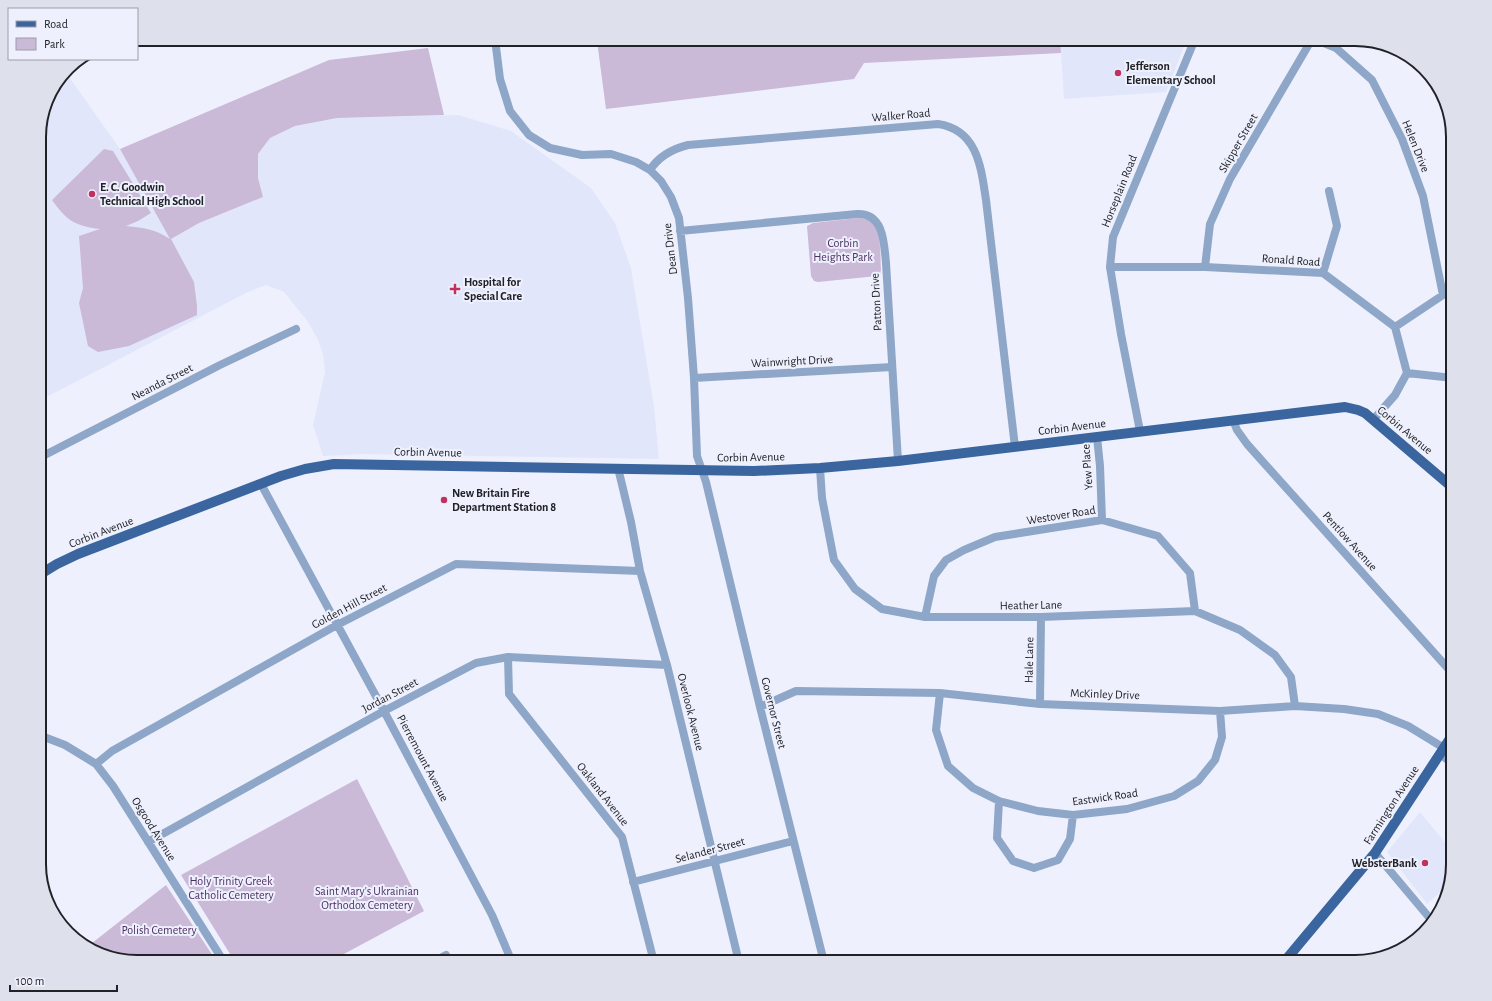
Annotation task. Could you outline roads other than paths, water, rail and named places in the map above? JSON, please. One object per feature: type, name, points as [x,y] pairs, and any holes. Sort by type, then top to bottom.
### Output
[{"type":"main road","name":"Corbin Avenue","points":[[46,571],[78,554],[261,484],[305,469],[349,463],[754,471],[820,468],[898,461],[1345,407],[1358,410],[1373,420],[1446,482]]},
{"type":"main road","name":"Farmington Avenue","points":[[1290,955],[1375,853],[1446,745]]},
{"type":"street","name":"Dean Drive","points":[[497,46],[500,79],[510,110],[529,134],[550,148],[582,155],[618,155],[636,162],[650,170],[661,181],[671,197],[679,218],[688,298],[694,378],[696,456],[701,470]]},
{"type":"street","name":"Horseplain Road","points":[[1140,431],[1121,334],[1110,267],[1113,237],[1192,46]]},
{"type":"street","name":"Skipper Street","points":[[1205,267],[1210,224],[1230,180],[1309,46]]},
{"type":"street","name":"Helen Drive","points":[[1331,46],[1336,48],[1372,80],[1402,139],[1423,196],[1443,295]]},
{"type":"street","name":"Walker Road","points":[[650,170],[656,162],[669,151],[688,145],[702,143],[938,124],[945,125],[961,134],[972,147],[980,162],[986,200],[1015,447]]},
{"type":"street","points":[[1323,273],[1337,226],[1329,190]]},
{"type":"street","name":"Patton Drive","points":[[680,231],[856,214],[865,214],[875,220],[882,235],[884,245],[898,461]]},
{"type":"street","name":"Ronald Road","points":[[1110,267],[1205,267],[1323,273],[1395,327]]},
{"type":"street","points":[[1373,420],[1395,395],[1407,372],[1395,327],[1446,294]]},
{"type":"street","name":"Neanda Street","points":[[46,454],[296,329]]},
{"type":"street","name":"Wainwright Drive","points":[[694,378],[892,367]]},
{"type":"street","points":[[1407,372],[1446,377]]},
{"type":"street","name":"Pentlow Avenue","points":[[1233,420],[1237,430],[1246,444],[1446,666]]},
{"type":"street","name":"Yew Place","points":[[1097,437],[1100,466],[1102,520]]},
{"type":"street","name":"Overlook Avenue","points":[[618,468],[631,522],[640,571],[667,665],[737,955]]},
{"type":"street","name":"Heather Lane","points":[[820,468],[822,498],[834,560],[855,589],[882,609],[925,617],[1041,617],[1196,612],[1240,630],[1275,655],[1290,677],[1295,706]]},
{"type":"street","name":"Governor Street","points":[[701,470],[706,482],[760,707],[822,955]]},
{"type":"street","name":"Pierremount Avenue","points":[[261,484],[492,915],[509,955]]},
{"type":"street","name":"Westover Road","points":[[925,617],[934,576],[946,560],[964,550],[995,537],[1102,520],[1158,536],[1190,573],[1196,612]]},
{"type":"street","name":"Golden Hill Street","points":[[96,764],[112,750],[337,625],[456,564],[640,571]]},
{"type":"street","name":"Hale Lane","points":[[1040,704],[1041,617]]},
{"type":"street","name":"Jordan Street","points":[[148,842],[384,711],[476,663],[508,657],[667,665]]},
{"type":"street","name":"Oakland Avenue","points":[[508,657],[509,694],[622,837],[652,955]]},
{"type":"street","name":"McKinley Drive","points":[[760,707],[796,692],[940,694],[1040,704],[1220,711],[1295,706],[1344,709],[1378,714],[1408,726],[1442,751],[1446,756]]},
{"type":"street","name":"Eastwick Road","points":[[940,694],[936,730],[948,766],[973,788],[999,801],[1038,811],[1073,815],[1127,809],[1174,796],[1198,781],[1215,760],[1222,737],[1220,711]]},
{"type":"street","name":"Osgood Avenue","points":[[46,738],[65,745],[96,764],[113,786],[220,955]]},
{"type":"street","points":[[999,801],[997,838],[1013,861],[1034,868],[1058,860],[1070,839],[1073,815]]},
{"type":"street","name":"Selander Street","points":[[633,882],[793,841]]},
{"type":"street","points":[[1375,853],[1429,917]]},
{"type":"place","name":"Jefferson Elementary School","points":[[1118,73]]},
{"type":"place","name":"E. C. Goodwin Technical High School","points":[[92,194]]},
{"type":"place","name":"Hospital for Special Care","points":[[455,289]]},
{"type":"place","name":"New Britain Fire Department Station 8","points":[[444,500]]},
{"type":"place","name":"WebsterBank","points":[[1425,863]]},
{"type":"park label","name":"Corbin Heights Park","points":[[843,250]]},
{"type":"park label","name":"Holy Trinity Greek Catholic Cemetery","points":[[231,888]]},
{"type":"park label","name":"Saint Mary’s Ukrainian Orthodox Cemetery","points":[[367,898]]},
{"type":"park label","name":"Polish Cemetery","points":[[159,930]]}]
